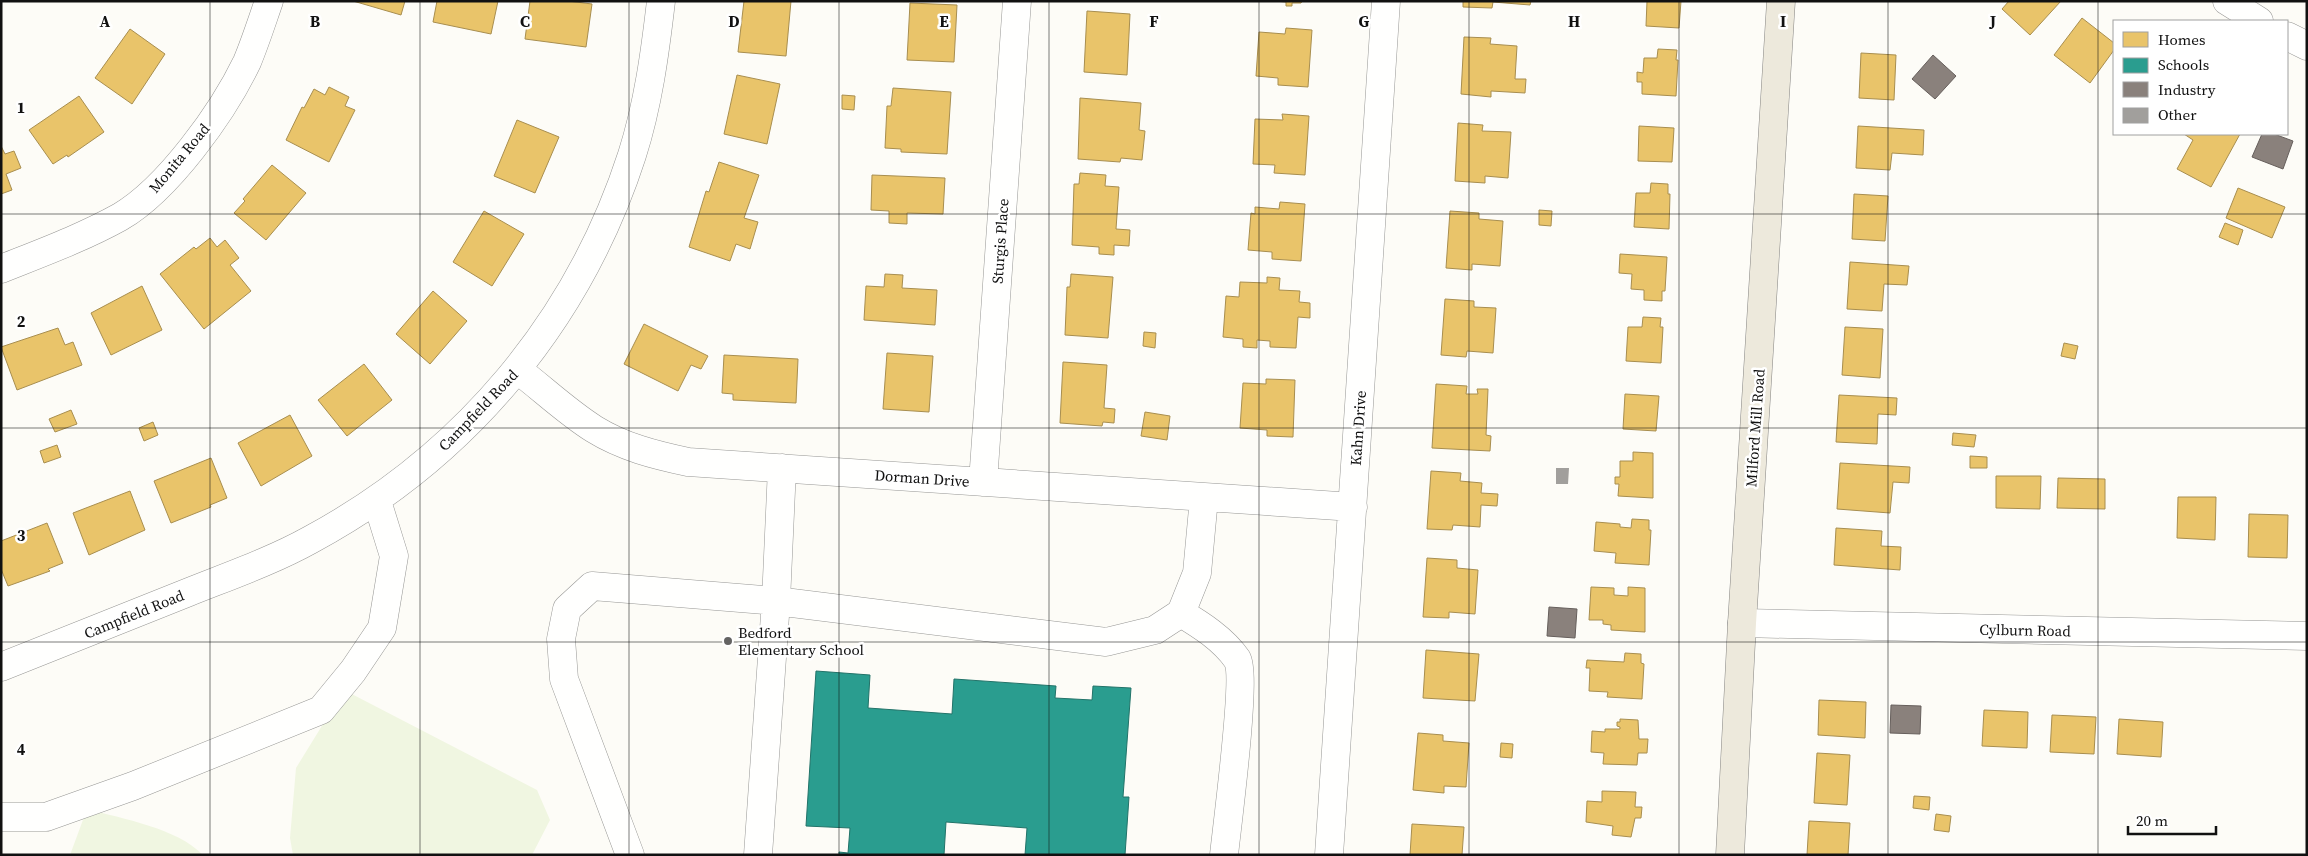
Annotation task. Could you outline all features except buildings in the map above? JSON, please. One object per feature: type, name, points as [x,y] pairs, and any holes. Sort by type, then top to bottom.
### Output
[{"type":"main road","name":"Milford Mill Road","points":[[1730,855],[1742,623],[1781,1]]},
{"type":"street","name":"Monita Road","points":[[1,269],[77,239],[121,216],[156,189],[186,154],[218,111],[246,62],[269,1]]},
{"type":"street","name":"Campfield Road","points":[[1,667],[233,574],[308,541],[376,501],[449,444],[518,370],[565,302],[604,229],[633,154],[654,64],[661,1]]},
{"type":"street","name":"Sturgis Place","points":[[983,482],[1017,1]]},
{"type":"street","name":"Kahn Drive","points":[[1329,855],[1386,1]]},
{"type":"street","points":[[2227,1],[2257,20]]},
{"type":"street","points":[[2288,36],[2307,46]]},
{"type":"street","name":"Dorman Drive","points":[[518,370],[594,429],[624,444],[654,455],[688,462],[1353,507]]},
{"type":"street","points":[[758,855],[776,601],[782,468]]},
{"type":"street","points":[[630,855],[564,679],[561,639],[567,609],[592,586],[776,601],[1106,642],[1155,630],[1181,613],[1197,574],[1204,498]]},
{"type":"street","points":[[1,817],[46,817],[133,786],[321,710],[353,671],[382,628],[394,556],[376,501]]},
{"type":"street","points":[[1181,613],[1209,629],[1238,661],[1240,697],[1224,855]]},
{"type":"street","name":"Cylburn Road","points":[[1742,623],[2307,636]]},
{"type":"green space","points":[[344,690],[537,790],[550,820],[532,855],[293,855],[290,838],[296,768]]},
{"type":"green space","points":[[87,809],[164,831],[192,846],[203,855],[70,855]]},
{"type":"place","name":"Bedford Elementary School","points":[[728,641]]}]
